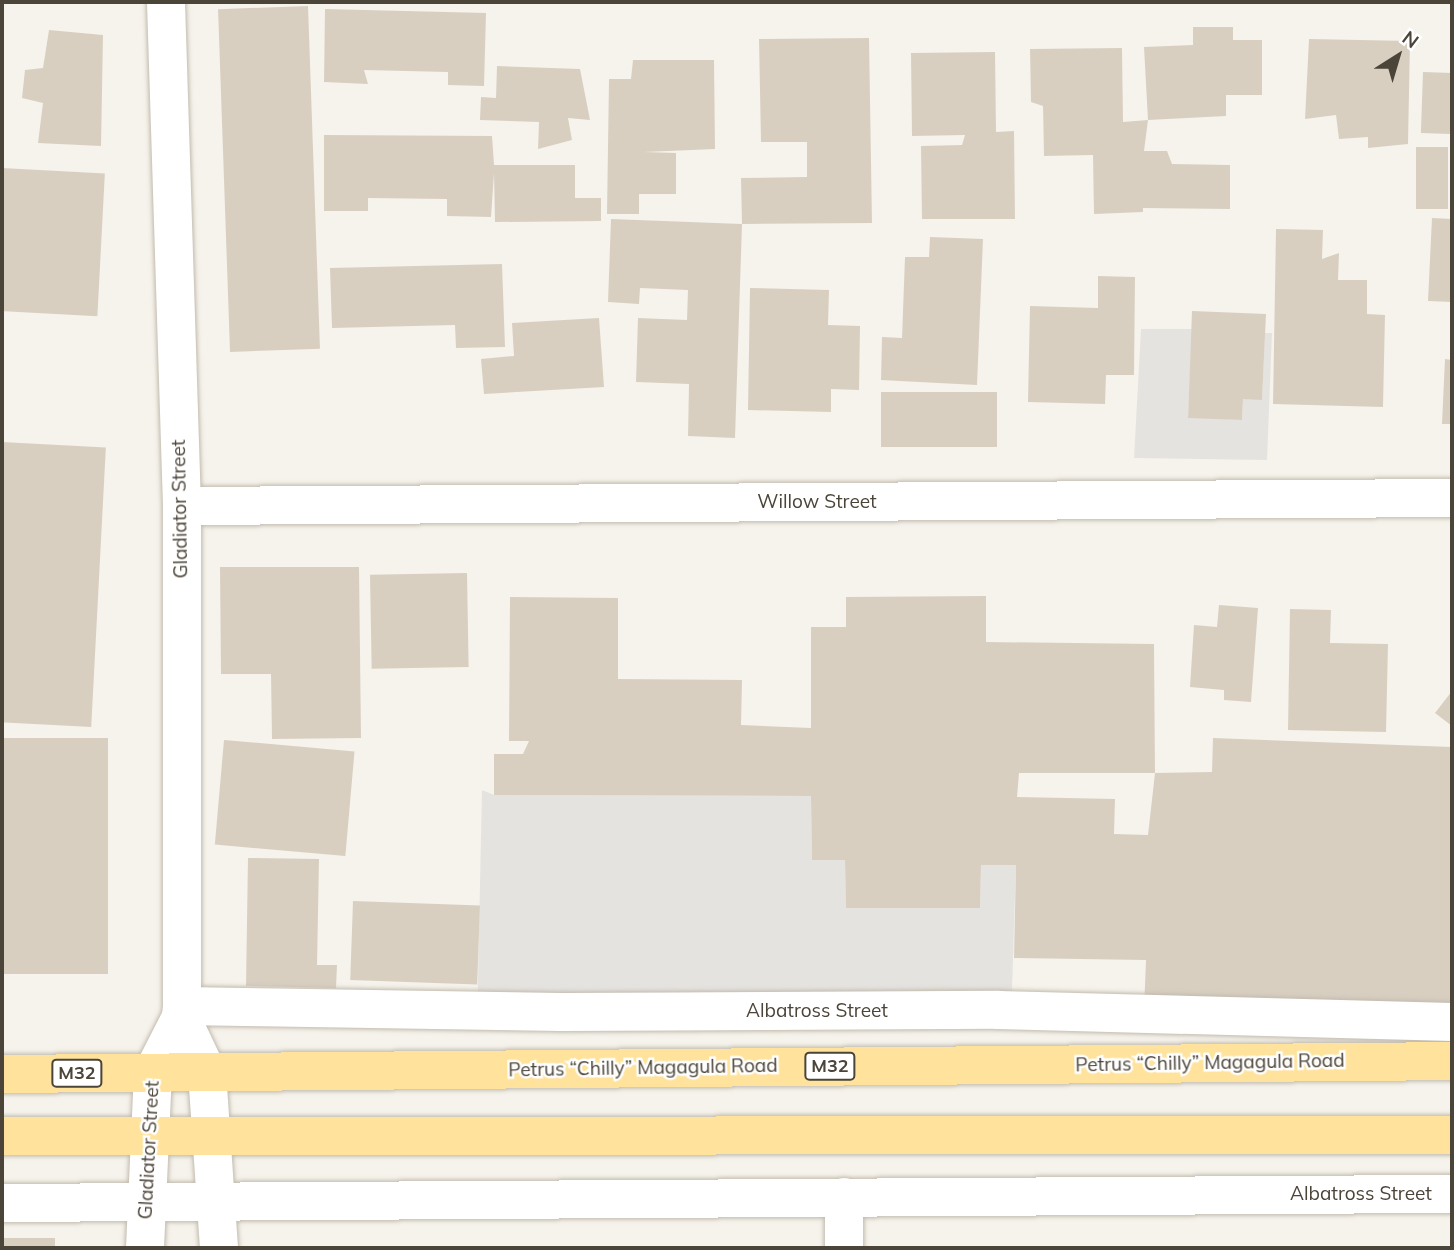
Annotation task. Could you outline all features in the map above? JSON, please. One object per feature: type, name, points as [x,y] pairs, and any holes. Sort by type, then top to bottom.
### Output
[{"type":"main road","name":"Petrus “Chilly” Magagula Road","points":[[2,1074],[1452,1060]]},
{"type":"main road","points":[[2,1136],[1452,1135]]},
{"type":"street","name":"Gladiator Street","points":[[166,2],[181,506],[181,1012],[207,1072],[220,1202],[219,1248]]},
{"type":"street","name":"Willow Street","points":[[181,506],[1452,498]]},
{"type":"street","name":"Albatross Street","points":[[181,1012],[998,1010],[1452,1022]]},
{"type":"street","name":"Gladiator Street","points":[[145,1248],[153,1072],[181,1012]]},
{"type":"street","name":"Albatross Street","points":[[145,1202],[1452,1194]]},
{"type":"street","points":[[844,1197],[844,1248]]},
{"type":"street","points":[[2,1203],[145,1202]]},
{"type":"shaded area","points":[[1141,329],[1192,329],[1188,417],[1242,420],[1243,399],[1262,399],[1265,333],[1272,333],[1267,460],[1134,458]]},
{"type":"shaded area","points":[[482,790],[494,795],[811,796],[812,860],[845,860],[846,908],[980,908],[981,865],[1016,865],[1011,1021],[477,1024]]},
{"type":"building","points":[[308,6],[320,349],[230,352],[218,9]]},
{"type":"building","points":[[325,9],[486,13],[484,86],[448,85],[448,72],[364,70],[368,84],[324,82]]},
{"type":"building","points":[[1193,27],[1233,27],[1233,40],[1262,40],[1262,95],[1226,95],[1226,116],[1148,120],[1144,47],[1193,45]]},
{"type":"building","points":[[49,30],[103,35],[101,146],[38,143],[43,103],[22,98],[25,70],[43,68]]},
{"type":"building","points":[[869,38],[872,223],[742,224],[741,178],[807,177],[807,142],[761,142],[759,39]]},
{"type":"building","points":[[1309,39],[1410,41],[1408,144],[1368,148],[1368,137],[1339,139],[1336,115],[1305,119]]},
{"type":"building","points":[[1122,48],[1123,122],[1148,120],[1144,151],[1167,151],[1172,164],[1230,165],[1230,209],[1143,208],[1143,212],[1094,214],[1093,155],[1044,156],[1043,106],[1031,102],[1030,49]]},
{"type":"building","points":[[995,52],[996,132],[1014,131],[1015,219],[922,219],[921,146],[962,145],[965,135],[912,136],[911,53]]},
{"type":"building","points":[[633,60],[714,60],[715,149],[644,152],[676,153],[676,194],[639,194],[639,214],[607,214],[609,79],[631,79]]},
{"type":"building","points":[[497,66],[580,69],[590,120],[568,118],[572,140],[538,149],[539,122],[480,120],[481,97],[496,98]]},
{"type":"building","points":[[1423,72],[1452,73],[1450,134],[1421,133]]},
{"type":"building","points":[[324,135],[492,136],[494,165],[575,165],[575,198],[601,198],[601,221],[495,222],[494,173],[491,217],[447,216],[447,199],[368,198],[368,211],[324,211]]},
{"type":"building","points":[[1416,147],[1448,147],[1448,209],[1416,209]]},
{"type":"building","points":[[2,168],[105,173],[97,316],[2,311]]},
{"type":"building","points":[[1432,218],[1452,219],[1452,302],[1428,301]]},
{"type":"building","points":[[611,219],[742,224],[735,438],[688,436],[689,384],[636,382],[638,318],[687,320],[688,290],[640,288],[639,304],[608,302]]},
{"type":"building","points":[[1276,229],[1323,230],[1322,259],[1339,253],[1338,280],[1367,280],[1367,314],[1385,315],[1383,407],[1273,404]]},
{"type":"building","points":[[930,237],[983,239],[977,385],[881,380],[882,337],[902,338],[905,257],[929,257]]},
{"type":"building","points":[[502,264],[505,347],[456,348],[455,325],[332,328],[330,268]]},
{"type":"building","points":[[1098,276],[1135,277],[1134,375],[1106,375],[1105,404],[1028,402],[1030,306],[1098,308]]},
{"type":"building","points":[[750,288],[829,290],[828,325],[860,326],[859,390],[831,389],[831,412],[748,410]]},
{"type":"building","points":[[1192,311],[1266,314],[1262,400],[1243,399],[1242,420],[1188,418]]},
{"type":"building","points":[[599,318],[604,387],[484,394],[481,359],[514,356],[512,323]]},
{"type":"building","points":[[1445,359],[1452,360],[1452,424],[1442,424]]},
{"type":"building","points":[[881,392],[997,392],[997,447],[881,447]]},
{"type":"building","points":[[2,442],[106,447],[91,727],[2,722]]},
{"type":"building","points":[[220,567],[359,567],[361,738],[272,739],[271,674],[221,674]]},
{"type":"building","points":[[467,573],[469,667],[372,669],[370,575]]},
{"type":"building","points":[[986,596],[986,642],[1154,644],[1155,773],[1212,772],[1213,738],[1452,747],[1452,1004],[1144,1010],[1146,960],[1014,958],[1016,865],[981,865],[980,908],[846,908],[845,860],[812,860],[811,796],[494,795],[494,754],[523,754],[529,741],[509,741],[510,597],[618,598],[618,679],[742,680],[741,725],[811,728],[811,627],[846,627],[846,597]],"holes":[[[1019,773],[1155,773],[1148,835],[1114,834],[1115,799],[1017,797]]]},
{"type":"building","points":[[1219,605],[1258,608],[1251,702],[1224,700],[1224,690],[1190,687],[1194,625],[1217,627]]},
{"type":"building","points":[[1290,609],[1331,610],[1330,643],[1388,644],[1386,732],[1288,730]]},
{"type":"building","points":[[1452,691],[1452,726],[1435,713]]},
{"type":"building","points":[[2,738],[108,738],[108,974],[2,974]]},
{"type":"building","points":[[224,740],[355,751],[345,856],[215,845]]},
{"type":"building","points":[[248,858],[319,859],[317,965],[337,965],[336,988],[246,986]]},
{"type":"building","points":[[353,901],[480,905],[477,984],[350,980]]},
{"type":"building","points":[[2,1238],[55,1238],[55,1248],[2,1248]]}]
